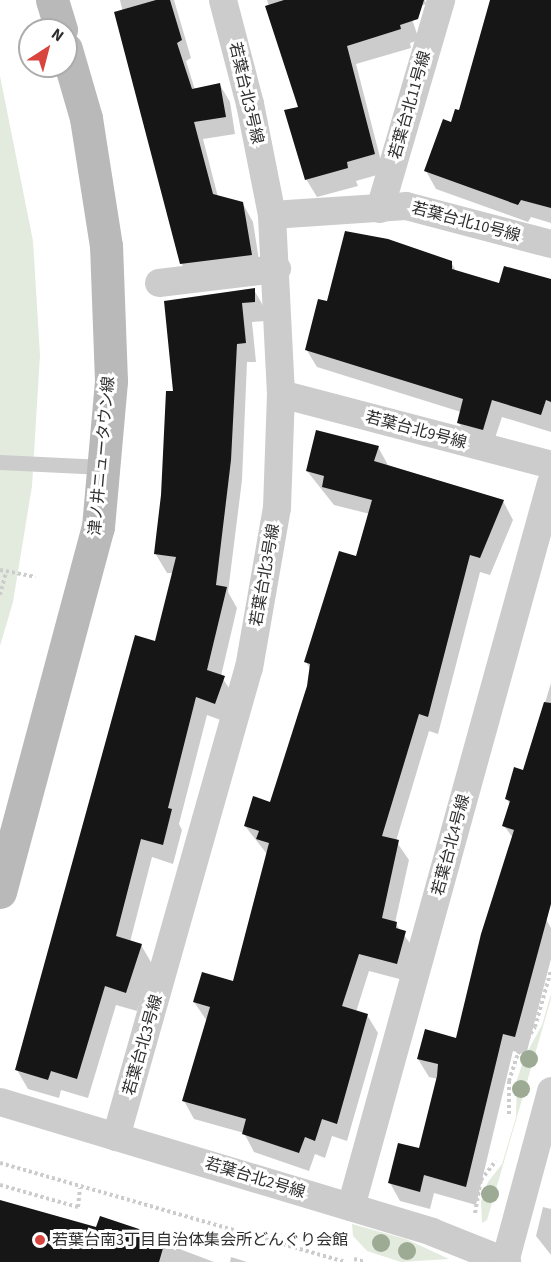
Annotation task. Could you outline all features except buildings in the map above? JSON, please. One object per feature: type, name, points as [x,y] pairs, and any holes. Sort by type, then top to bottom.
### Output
[{"type":"street","points":[[52,0],[57,18]]},
{"type":"street","name":"若葉台北3号線","points":[[116,1137],[249,668],[277,508],[282,394],[277,269],[272,215],[250,104],[223,0]]},
{"type":"street","name":"若葉台北11号線","points":[[380,209],[441,0]]},
{"type":"street","name":"津ノ井ニュータウン線","points":[[0,892],[98,527],[111,381],[106,246],[86,118],[75,78]]},
{"type":"street","name":"若葉台北10号線","points":[[272,215],[406,206],[551,244]]},
{"type":"street","points":[[159,283],[277,269]]},
{"type":"street","name":"若葉台北9号線","points":[[282,394],[551,465]]},
{"type":"street","name":"若葉台北4号線","points":[[351,1207],[551,483]]},
{"type":"street","points":[[506,1262],[551,1091]]},
{"type":"street","name":"若葉台北2号線","points":[[0,1102],[432,1232],[506,1262]]},
{"type":"lane","points":[[0,462],[103,467]]},
{"type":"path","points":[[0,570],[34,577]]},
{"type":"path","points":[[0,594],[6,572]]},
{"type":"path","points":[[509,1121],[510,1082],[518,1054],[535,1027],[551,970]]},
{"type":"path","points":[[475,1223],[474,1201],[481,1180],[499,1152]]},
{"type":"path","points":[[0,1163],[80,1188],[347,1261]]},
{"type":"path","points":[[0,1185],[78,1207],[80,1188]]},
{"type":"path","points":[[354,1259],[365,1262]]},
{"type":"shaded area","points":[[0,76],[33,241],[40,355],[32,486],[13,602],[0,646]]},
{"type":"shaded area","points":[[551,994],[487,1220],[482,1223],[481,1201],[488,1182],[502,1164],[516,1117],[517,1080],[524,1058],[542,1025]]},
{"type":"shaded area","points":[[352,1224],[406,1239],[449,1259],[401,1262],[367,1251],[353,1236]]},
{"type":"place","name":"若葉台南3丁目自治体集会所どんぐり会館","points":[[40,1240]]}]
